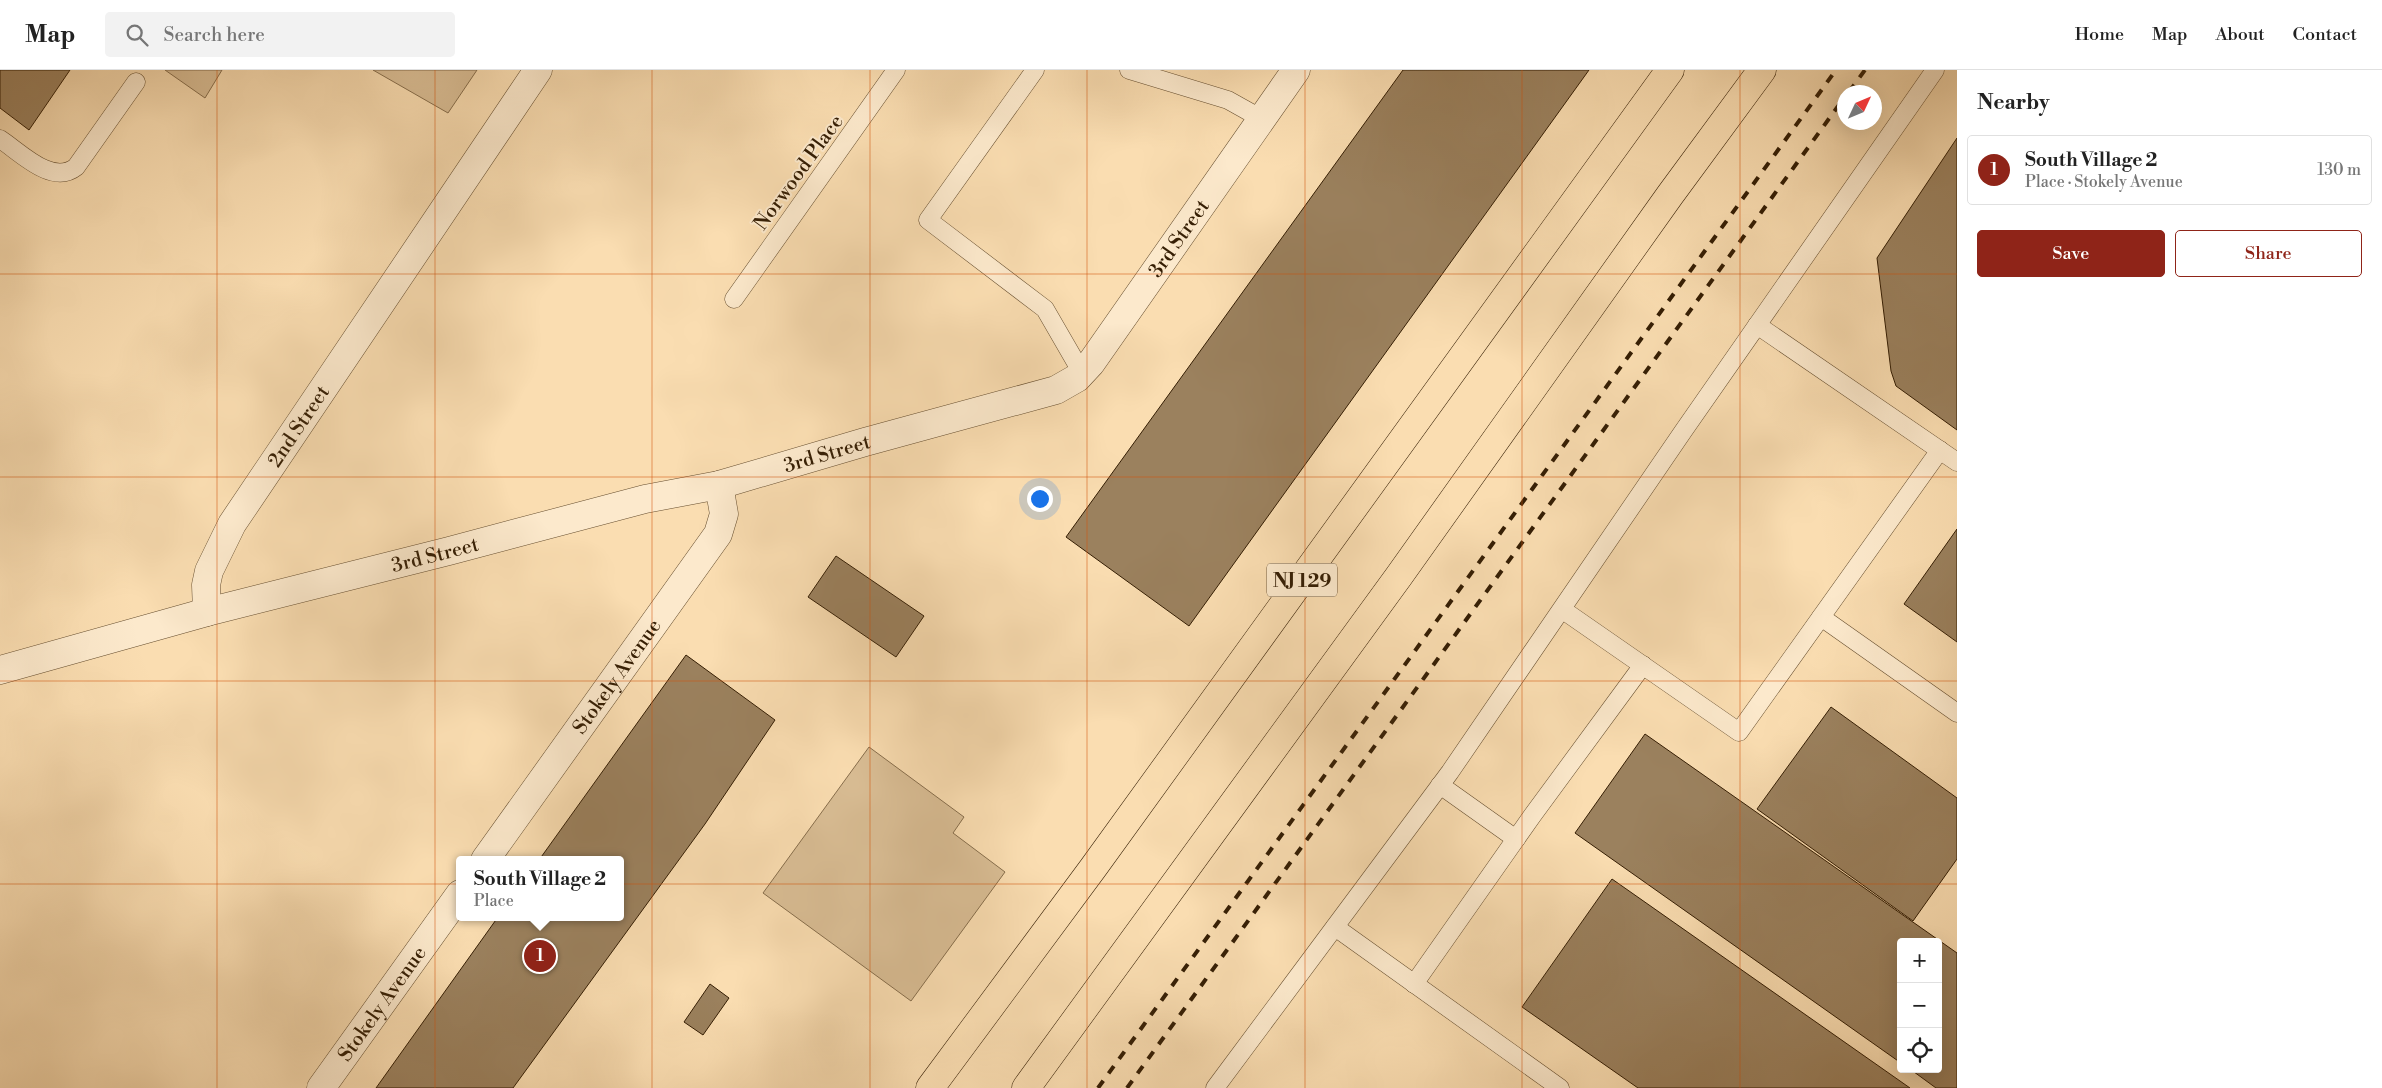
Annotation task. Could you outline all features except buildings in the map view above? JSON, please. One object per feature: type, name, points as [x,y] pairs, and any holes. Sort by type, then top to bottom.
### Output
[{"type":"highway","name":"NJ 129","points":[[930,1088],[1093,868],[1670,70]]},
{"type":"highway","points":[[1026,1088],[1399,576],[1762,70]]},
{"type":"street","name":"2nd Street","points":[[208,612],[206,585],[209,571],[232,524],[538,70]]},
{"type":"street","name":"3rd Street","points":[[208,612],[449,552],[644,499],[719,485],[865,442],[1056,390],[1082,373],[1092,363],[1296,70]]},
{"type":"street","name":"Stokely Avenue","points":[[488,856],[718,534],[724,514],[719,485]]},
{"type":"street","points":[[0,670],[208,612]]},
{"type":"street","name":"Stokely Avenue","points":[[321,1088],[456,900]]},
{"type":"lane","name":"Norwood Place","points":[[734,299],[896,70]]},
{"type":"lane","points":[[1035,70],[928,220],[1045,309],[1082,373]]},
{"type":"lane","points":[[1130,70],[1228,100],[1262,119]]},
{"type":"lane","points":[[1215,1088],[1440,786],[1935,70]]},
{"type":"lane","points":[[0,138],[47,171],[60,174],[69,173],[76,167],[136,82]]},
{"type":"lane","points":[[1757,325],[1957,462]]},
{"type":"lane","points":[[1563,610],[1739,732],[1940,450]]},
{"type":"lane","points":[[1821,617],[1957,713]]},
{"type":"lane","points":[[1414,984],[1516,839],[1643,665]]},
{"type":"lane","points":[[1440,786],[1516,839]]},
{"type":"lane","points":[[1335,927],[1560,1088]]},
{"type":"shaded area","points":[[165,70],[222,70],[205,98]]},
{"type":"shaded area","points":[[373,70],[477,70],[448,113]]},
{"type":"shaded area","points":[[869,747],[964,817],[953,833],[1005,872],[911,1001],[763,893]]},
{"type":"railway","points":[[1098,1088],[1836,70]]},
{"type":"railway","points":[[1854,85],[1865,70]]},
{"type":"railway","points":[[1127,1088],[1837,108]]},
{"type":"place","name":"South Village 2","points":[[540,956]]}]
